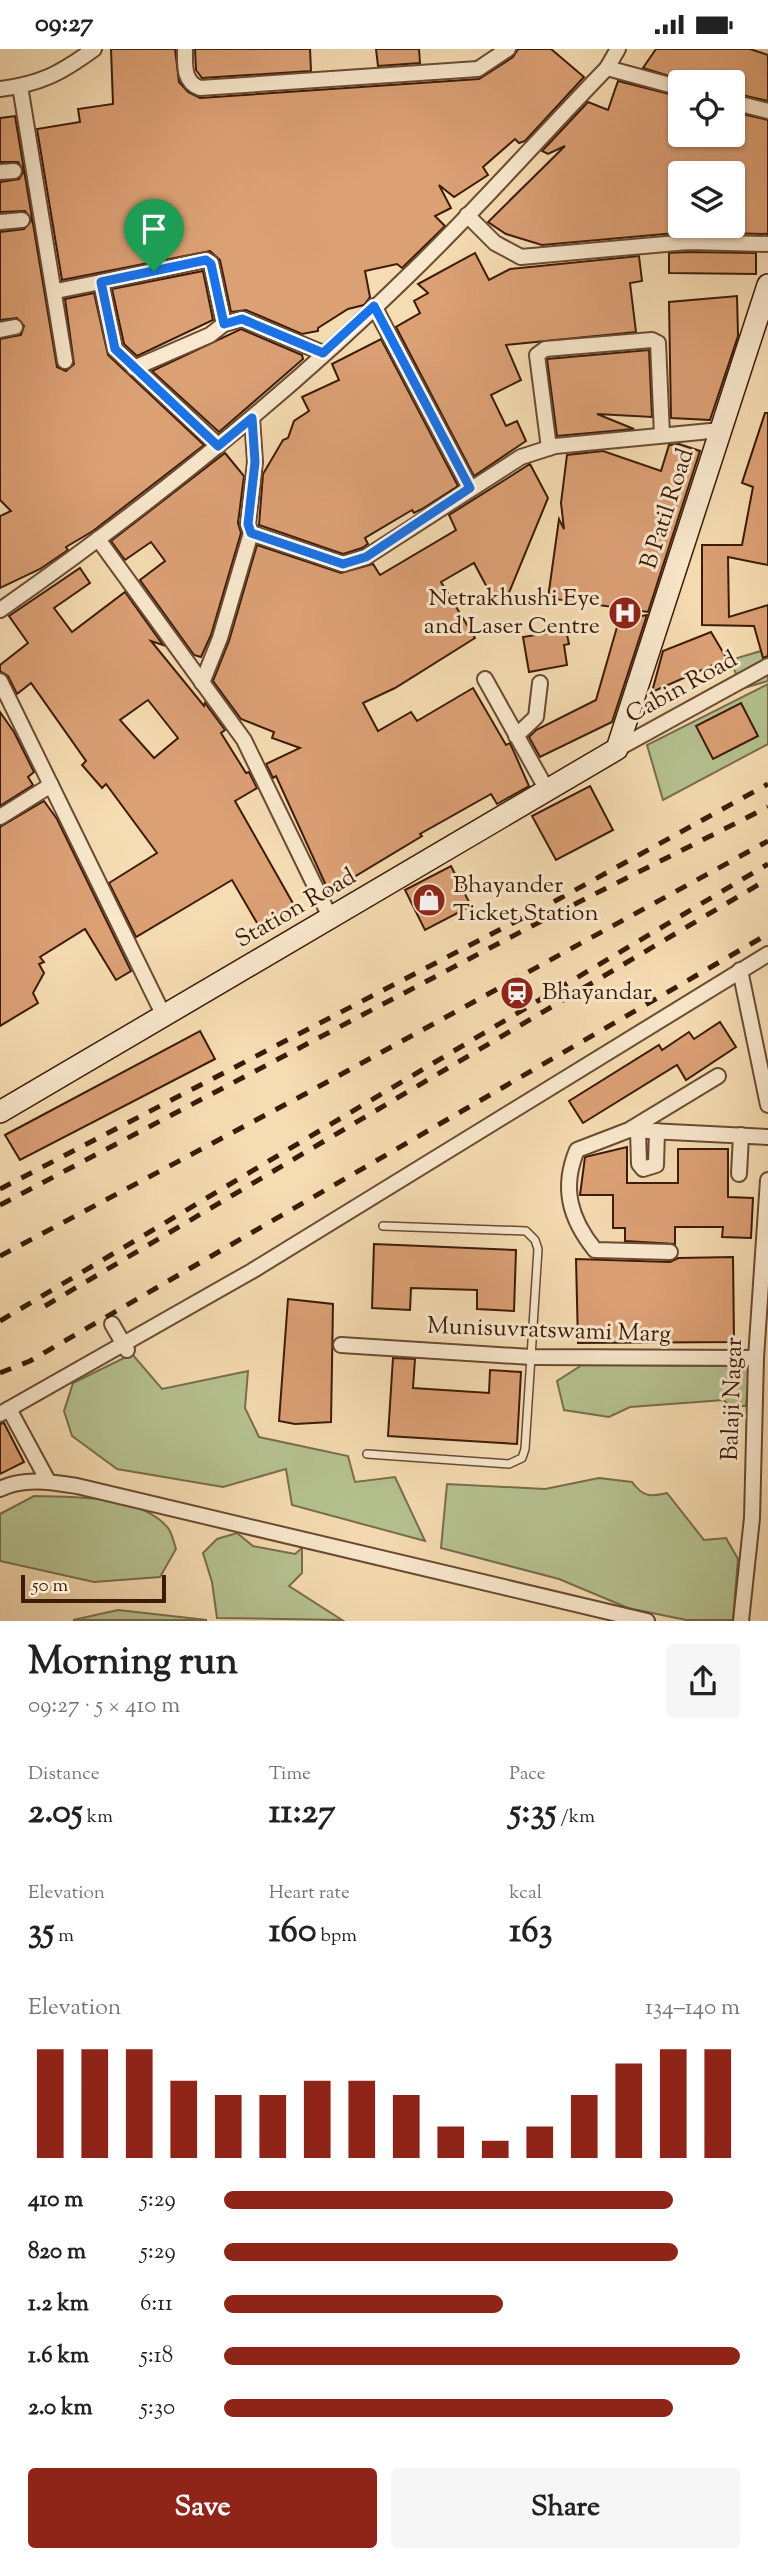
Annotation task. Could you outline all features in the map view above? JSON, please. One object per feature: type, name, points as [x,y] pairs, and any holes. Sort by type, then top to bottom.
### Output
[{"type":"main road","name":"B Patil Road","points":[[617,749],[768,285]]},
{"type":"main road","name":"Station Road","points":[[0,1112],[617,749]]},
{"type":"street","points":[[0,89],[62,73],[94,49]]},
{"type":"street","points":[[185,49],[186,74],[192,85],[200,88],[478,69],[508,49]]},
{"type":"street","points":[[0,610],[98,539],[252,418],[374,306],[467,215],[607,68],[618,49]]},
{"type":"street","points":[[607,68],[668,84]]},
{"type":"street","points":[[20,86],[56,291],[65,361]]},
{"type":"street","points":[[745,105],[768,111]]},
{"type":"street","points":[[467,215],[495,243],[521,257],[688,242],[768,244]]},
{"type":"street","points":[[0,222],[22,220]]},
{"type":"street","points":[[56,291],[206,260],[211,264],[224,324]]},
{"type":"street","points":[[101,282],[115,349],[218,446]]},
{"type":"street","points":[[374,306],[470,488]]},
{"type":"street","points":[[134,368],[210,335],[224,324],[242,319],[323,353]]},
{"type":"street","points":[[0,331],[15,327]]},
{"type":"street","points":[[549,448],[537,355],[545,349],[652,340],[658,343],[662,435]]},
{"type":"street","points":[[202,683],[220,638],[251,533],[248,524],[255,462],[252,418]]},
{"type":"street","points":[[251,533],[343,564],[366,557],[521,457],[549,448],[721,430]]},
{"type":"street","points":[[98,539],[244,740],[331,919]]},
{"type":"street","name":"Cabin Road","points":[[617,749],[768,666]]},
{"type":"street","points":[[485,679],[547,790]]},
{"type":"street","points":[[0,681],[164,1016]]},
{"type":"street","points":[[516,736],[536,717],[540,683]]},
{"type":"street","points":[[0,817],[51,785]]},
{"type":"street","points":[[48,1481],[4,1411],[126,1348],[465,1133],[768,954]]},
{"type":"street","points":[[740,970],[768,1105]]},
{"type":"street","points":[[670,1252],[595,1250],[571,1213],[568,1188],[577,1150],[634,1130],[718,1076]]},
{"type":"street","points":[[634,1130],[768,1137]]},
{"type":"street","points":[[634,1130],[639,1164],[643,1169],[656,1165],[657,1131]]},
{"type":"street","points":[[739,1174],[741,1135]]},
{"type":"street","name":"Balaji Nagar","points":[[741,1621],[752,1518],[757,1358],[764,1313],[768,1179]]},
{"type":"street","points":[[112,1324],[126,1348]]},
{"type":"street","name":"Munisuvratswami Marg","points":[[341,1345],[531,1357],[757,1358]]},
{"type":"street","points":[[0,1489],[10,1484],[48,1481],[232,1521],[647,1621]]},
{"type":"lane","points":[[368,1454],[517,1462],[525,1449],[538,1249],[536,1240],[526,1231],[383,1226]]},
{"type":"green space","points":[[768,649],[768,681],[744,688],[733,668],[737,658]]},
{"type":"green space","points":[[768,684],[768,744],[663,800],[647,745]]},
{"type":"green space","points":[[132,1354],[162,1389],[248,1371],[245,1408],[259,1437],[348,1456],[355,1482],[395,1477],[425,1541],[292,1505],[286,1469],[223,1487],[117,1469],[72,1436],[64,1411],[73,1383]]},
{"type":"green space","points":[[582,1365],[750,1366],[746,1406],[729,1406],[724,1400],[630,1407],[609,1417],[564,1410],[557,1381]]},
{"type":"green space","points":[[599,1478],[632,1482],[647,1495],[667,1493],[704,1540],[726,1538],[738,1559],[733,1620],[686,1620],[628,1608],[559,1579],[441,1548],[447,1484],[545,1489]]},
{"type":"green space","points":[[34,1496],[106,1500],[141,1509],[168,1528],[176,1549],[160,1577],[94,1582],[0,1561],[0,1514]]},
{"type":"green space","points":[[237,1533],[253,1546],[295,1554],[302,1548],[302,1573],[289,1586],[342,1620],[217,1618],[212,1582],[203,1553],[217,1539]]},
{"type":"green space","points":[[118,1610],[207,1620],[73,1620]]},
{"type":"building","points":[[111,49],[175,49],[179,82],[188,92],[200,98],[479,79],[513,57],[518,49],[551,49],[584,77],[525,141],[519,143],[515,139],[483,167],[488,175],[454,197],[439,185],[451,208],[435,216],[445,226],[402,268],[397,264],[365,271],[370,297],[364,305],[348,309],[318,328],[318,331],[302,334],[246,310],[231,312],[220,260],[210,251],[62,280],[37,129],[80,122],[78,109],[113,104]]},
{"type":"building","points":[[195,49],[310,49],[311,71],[202,78],[196,70]]},
{"type":"building","points":[[376,49],[419,49],[420,63],[378,66]]},
{"type":"building","points":[[656,49],[750,49],[768,55],[768,101],[745,96],[745,70],[668,70],[668,76],[643,68]]},
{"type":"building","points":[[618,81],[668,94],[668,147],[745,147],[745,115],[768,120],[768,234],[745,233],[745,161],[668,161],[668,234],[542,245],[506,234],[488,222],[565,146],[548,154],[542,151],[588,102],[608,110]]},
{"type":"building","points":[[15,116],[57,367],[66,371],[74,364],[65,299],[94,293],[108,355],[204,445],[93,531],[66,547],[68,550],[40,569],[0,588],[0,516],[11,511],[0,500],[0,339],[21,335],[24,326],[17,318],[0,320],[0,232],[24,229],[32,220],[25,211],[0,212],[0,182],[19,179],[24,171],[18,162],[0,162],[0,118]]},
{"type":"building","points":[[475,253],[489,280],[510,269],[639,256],[642,281],[630,283],[636,332],[506,345],[521,380],[491,395],[506,426],[517,421],[526,441],[474,476],[396,327],[420,313],[414,301],[428,293],[418,284]]},
{"type":"building","points":[[669,253],[756,253],[756,274],[669,273]]},
{"type":"building","points":[[203,271],[213,320],[137,356],[124,344],[112,289]]},
{"type":"building","points":[[737,296],[738,336],[710,420],[671,418],[669,302]]},
{"type":"building","points":[[241,329],[302,355],[303,359],[219,432],[152,371]]},
{"type":"building","points":[[381,339],[458,486],[422,509],[414,513],[412,510],[365,538],[368,544],[362,548],[343,554],[259,525],[263,474],[283,440],[288,438],[294,421],[309,411],[302,397],[339,380],[332,364]]},
{"type":"building","points":[[649,350],[652,417],[597,414],[634,429],[557,436],[547,359]]},
{"type":"building","points":[[765,413],[768,413],[768,565],[728,557],[729,617],[768,605],[768,656],[763,658],[754,626],[702,625],[702,545],[742,545],[753,487],[742,483]]},
{"type":"building","points":[[679,444],[700,451],[648,612],[548,598],[559,519],[564,529],[561,503],[567,455],[603,451],[661,471],[669,445]]},
{"type":"building","points":[[225,453],[244,476],[238,523],[241,533],[211,635],[201,657],[194,655],[140,580],[165,561],[151,542],[125,560],[111,541]]},
{"type":"building","points":[[530,464],[548,498],[506,600],[490,593],[474,563],[441,582],[475,638],[395,688],[363,703],[378,731],[411,712],[417,721],[473,688],[506,745],[510,743],[529,786],[497,804],[491,794],[420,834],[422,836],[329,892],[276,776],[273,778],[266,764],[300,748],[272,738],[274,732],[241,719],[213,681],[229,641],[257,545],[341,573],[373,564],[380,575],[456,530],[449,515]]},
{"type":"building","points":[[80,568],[90,583],[54,608],[72,632],[125,592],[163,645],[151,641],[204,706],[205,703],[225,730],[221,733],[246,773],[249,772],[257,788],[235,801],[299,914],[264,935],[232,880],[136,937],[109,883],[157,853],[106,784],[102,788],[82,765],[86,761],[31,683],[17,694],[8,676],[0,671],[0,665],[28,643],[9,616]],"holes":[[[148,700],[178,738],[154,758],[120,720]]]},
{"type":"building","points":[[647,615],[612,722],[540,757],[529,737],[536,730],[596,700],[619,620]]},
{"type":"building","points":[[566,630],[569,644],[564,645],[567,665],[529,672],[523,637]]},
{"type":"building","points":[[711,632],[727,659],[652,692],[663,651]]},
{"type":"building","points":[[741,703],[758,736],[713,759],[696,726]]},
{"type":"building","points":[[0,712],[14,732],[34,772],[28,777],[33,785],[0,806]]},
{"type":"building","points":[[590,786],[613,830],[556,860],[532,816]]},
{"type":"building","points":[[44,801],[57,819],[131,971],[116,980],[85,929],[40,957],[44,962],[39,964],[44,973],[33,993],[38,1003],[0,1026],[0,827]]},
{"type":"building","points":[[451,866],[471,906],[425,930],[405,890]]},
{"type":"building","points":[[720,1022],[736,1047],[686,1080],[677,1065],[583,1123],[569,1101],[659,1045],[662,1050],[689,1032],[694,1039]]},
{"type":"building","points":[[200,1031],[215,1059],[20,1160],[5,1135]]},
{"type":"building","points":[[627,1147],[627,1183],[678,1183],[678,1149],[728,1149],[728,1197],[753,1198],[751,1238],[722,1237],[723,1227],[675,1227],[675,1244],[625,1241],[625,1228],[613,1228],[613,1195],[580,1195],[585,1157]]},
{"type":"building","points":[[374,1244],[516,1250],[514,1311],[477,1309],[477,1290],[411,1288],[410,1310],[372,1308]]},
{"type":"building","points":[[733,1257],[734,1342],[578,1343],[576,1259],[670,1262],[678,1258]]},
{"type":"building","points":[[288,1299],[333,1304],[331,1422],[295,1424],[279,1421]]},
{"type":"building","points":[[393,1358],[415,1359],[413,1388],[489,1393],[490,1370],[521,1372],[517,1444],[388,1436]]},
{"type":"building","points":[[4,1423],[24,1462],[0,1474],[0,1424]]},
{"type":"railway","points":[[0,1189],[557,900],[768,784]]},
{"type":"railway","points":[[0,1205],[549,917],[768,807]]},
{"type":"railway","points":[[0,1256],[307,1093],[768,841]]},
{"type":"railway","points":[[0,1321],[768,864]]},
{"type":"railway","points":[[45,1306],[768,879]]},
{"type":"railway","points":[[0,1373],[30,1361],[768,934]]},
{"type":"place","name":"Netrakhushi Eye and Laser Centre","points":[[625,613]]},
{"type":"place","name":"Bhayander Ticket Station","points":[[429,900]]},
{"type":"place","name":"Bhayandar","points":[[517,993]]},
{"type":"route","points":[[206,260],[211,264],[224,324],[242,319],[323,353],[374,306],[470,488],[366,557],[343,564],[251,533],[248,524],[249,501],[255,462],[252,418],[218,446],[115,349],[101,282],[154,271],[206,260]]}]
